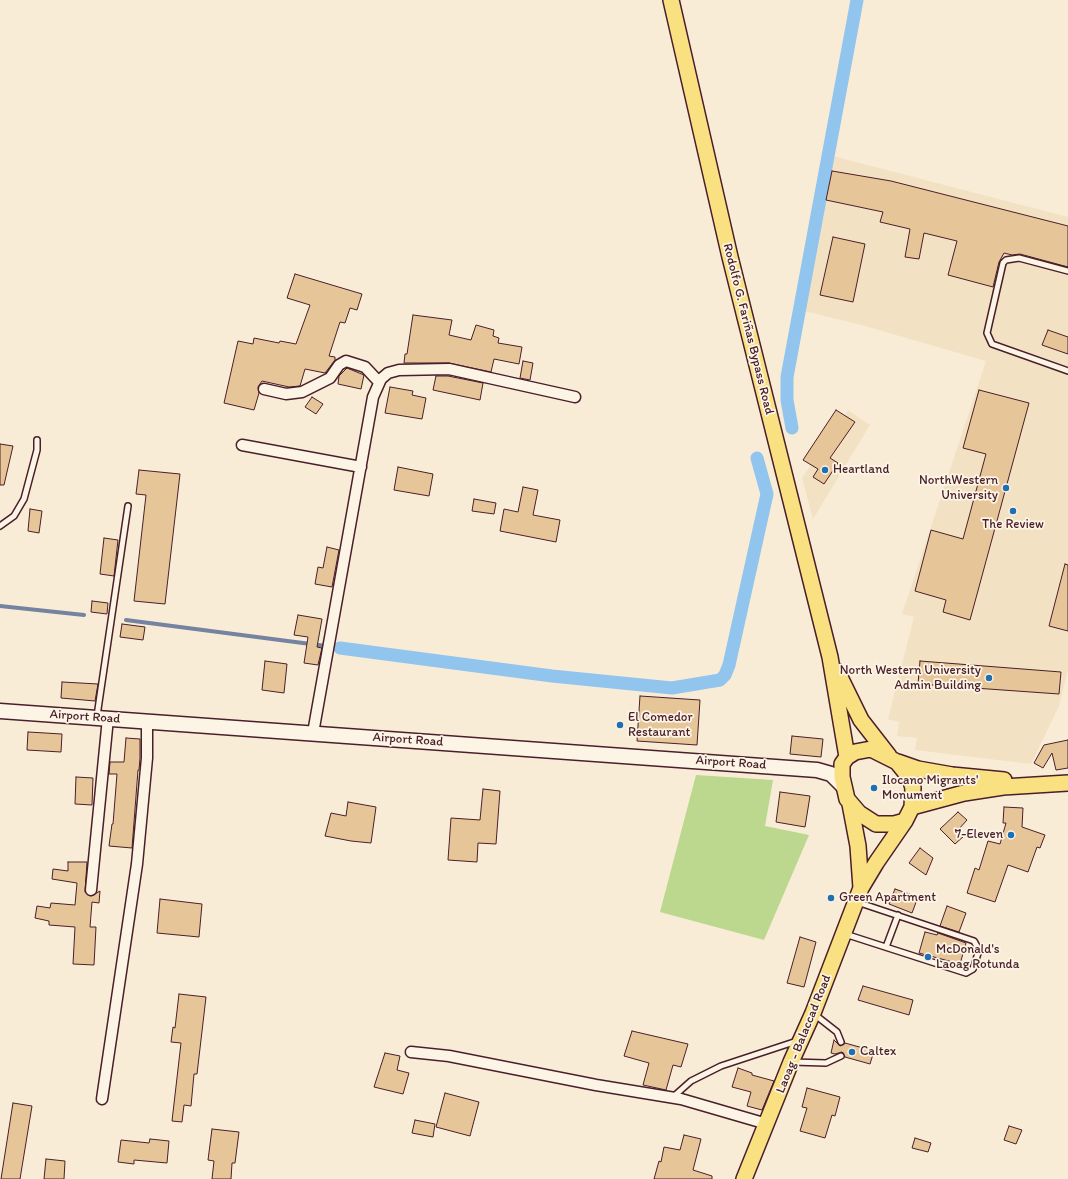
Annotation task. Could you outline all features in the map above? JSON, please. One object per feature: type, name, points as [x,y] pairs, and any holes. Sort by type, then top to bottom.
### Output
[{"type":"main road","name":"Rodolfo G. Fariñas Bypass Road","points":[[671,0],[732,264],[830,657],[844,760]]},
{"type":"main road","name":"Rodolfo G. Fariñas Bypass Road","points":[[830,657],[861,720],[893,759]]},
{"type":"main road","name":"Airport Road","points":[[0,711],[817,770]]},
{"type":"main road","points":[[817,770],[831,768],[854,752],[871,749],[918,769],[952,776],[1007,780],[1033,785]]},
{"type":"main road","points":[[844,760],[844,787],[849,803],[866,819],[876,824],[894,824],[905,821],[912,807],[913,788],[910,778],[893,759]]},
{"type":"main road","points":[[817,770],[830,774],[844,787]]},
{"type":"main road","points":[[912,807],[964,793],[1003,787],[1068,783]]},
{"type":"main road","name":"Laoag - Balaccad Road","points":[[849,803],[858,846],[859,895]]},
{"type":"main road","name":"Laoag - Balaccad Road","points":[[744,1179],[791,1062],[813,1013],[859,895],[876,863],[905,821]]},
{"type":"street","points":[[264,389],[286,394],[302,392],[330,378],[339,365],[346,361],[365,367],[379,382]]},
{"type":"street","points":[[313,733],[373,396],[379,382],[388,373],[399,370],[449,369],[575,397]]},
{"type":"street","points":[[242,445],[361,467]]},
{"type":"street","points":[[91,890],[103,718]]},
{"type":"street","points":[[102,1099],[137,864],[147,758],[147,721]]},
{"type":"street","points":[[411,1052],[449,1056],[589,1084],[672,1098],[767,1124]]},
{"type":"lane","points":[[1068,271],[1019,258],[1006,260],[1003,263],[987,333],[992,344],[1068,372]]},
{"type":"lane","points":[[0,526],[14,516],[24,499],[37,450],[36,440]]},
{"type":"lane","points":[[103,718],[128,506]]},
{"type":"lane","points":[[844,934],[966,973],[973,969],[979,950],[974,941],[898,915],[859,895]]},
{"type":"lane","points":[[886,947],[898,915]]},
{"type":"lane","points":[[813,1013],[837,1032],[842,1042]]},
{"type":"lane","points":[[672,1098],[691,1081],[721,1066],[801,1040]]},
{"type":"lane","points":[[791,1062],[826,1063],[841,1056]]},
{"type":"shaded area","name":"NorthWestern University","points":[[829,155],[1068,217],[1068,670],[1059,706],[1031,764],[915,750],[917,738],[897,736],[899,722],[888,719],[914,617],[902,614],[986,361],[858,324],[800,310]]},
{"type":"shaded area","points":[[848,410],[870,425],[813,519],[802,478]]},
{"type":"green space","points":[[696,775],[773,780],[765,826],[809,835],[764,940],[660,912]]},
{"type":"building","points":[[832,171],[891,181],[1068,226],[1068,267],[1020,254],[1012,255],[1004,253],[999,262],[993,287],[948,275],[957,241],[924,233],[919,259],[905,257],[910,229],[880,222],[883,212],[826,200]]},
{"type":"building","points":[[833,237],[865,244],[853,302],[820,295]]},
{"type":"building","points":[[295,274],[362,294],[357,310],[350,308],[345,323],[340,322],[329,356],[335,357],[335,360],[325,373],[305,369],[300,386],[289,387],[262,381],[258,387],[259,393],[254,410],[224,403],[238,341],[253,344],[254,338],[279,343],[280,341],[296,344],[310,305],[287,298]]},
{"type":"building","points":[[413,315],[452,320],[449,335],[471,340],[476,325],[494,330],[493,336],[499,338],[498,343],[522,347],[519,364],[494,359],[491,372],[449,363],[404,363],[405,354],[407,354]]},
{"type":"building","points":[[1048,330],[1068,337],[1068,354],[1042,345]]},
{"type":"building","points":[[523,361],[533,363],[530,380],[520,378]]},
{"type":"building","points":[[347,368],[364,375],[361,389],[338,384],[339,376]]},
{"type":"building","points":[[436,376],[448,376],[483,383],[480,400],[433,390]]},
{"type":"building","points":[[390,387],[413,391],[412,395],[426,398],[422,419],[385,413]]},
{"type":"building","points":[[979,390],[1029,403],[970,620],[943,612],[946,600],[915,591],[931,530],[963,539],[986,454],[963,448]]},
{"type":"building","points":[[312,397],[323,404],[316,414],[305,407]]},
{"type":"building","points":[[836,410],[855,422],[830,458],[838,463],[824,484],[813,477],[818,469],[803,460]]},
{"type":"building","points":[[0,444],[13,446],[4,485],[0,485]]},
{"type":"building","points":[[398,467],[433,474],[429,496],[394,490]]},
{"type":"building","points":[[139,470],[180,474],[165,604],[134,601],[146,495],[136,494]]},
{"type":"building","points":[[523,487],[538,490],[533,515],[560,520],[556,542],[500,531],[504,509],[518,512]]},
{"type":"building","points":[[474,499],[496,503],[494,514],[472,511]]},
{"type":"building","points":[[30,509],[42,511],[39,533],[28,531]]},
{"type":"building","points":[[104,538],[118,540],[114,576],[100,574]]},
{"type":"building","points":[[327,547],[339,550],[332,587],[315,584],[318,567],[323,568]]},
{"type":"building","points":[[1065,564],[1068,565],[1068,631],[1049,626]]},
{"type":"building","points":[[92,601],[108,603],[107,614],[91,612]]},
{"type":"building","points":[[298,615],[322,619],[317,647],[322,648],[318,665],[304,663],[308,637],[294,635]]},
{"type":"building","points":[[122,624],[145,627],[143,640],[120,637]]},
{"type":"building","points":[[265,661],[287,664],[284,693],[262,690]]},
{"type":"building","name":"North Western University Admin Building","points":[[920,661],[1061,672],[1059,694],[918,684]]},
{"type":"building","points":[[62,682],[98,684],[95,701],[61,698]]},
{"type":"building","points":[[640,696],[700,700],[697,745],[637,741]]},
{"type":"building","points":[[28,732],[62,734],[61,752],[27,750]]},
{"type":"building","points":[[792,736],[823,739],[821,757],[790,754]]},
{"type":"building","points":[[126,738],[140,739],[140,758],[132,848],[109,846],[113,824],[117,774],[109,774],[110,762],[124,762]]},
{"type":"building","points":[[1068,740],[1068,768],[1056,770],[1052,753],[1043,768],[1034,763],[1044,745]]},
{"type":"building","points":[[76,777],[93,778],[92,805],[75,804]]},
{"type":"building","points":[[483,789],[500,791],[496,844],[478,843],[477,862],[448,860],[451,818],[480,820]]},
{"type":"building","points":[[780,792],[810,796],[805,827],[776,822]]},
{"type":"building","points":[[348,802],[376,807],[371,843],[325,836],[331,813],[346,816]]},
{"type":"building","points":[[1004,807],[1023,808],[1022,827],[1045,835],[1040,848],[1037,847],[1028,872],[1008,865],[995,902],[967,893],[975,868],[979,870],[988,841],[1000,844],[1006,823],[1003,823]]},
{"type":"building","points":[[958,812],[967,820],[958,830],[964,836],[955,844],[940,829]]},
{"type":"building","points":[[920,848],[933,858],[926,875],[909,863]]},
{"type":"building","points":[[68,862],[87,862],[85,892],[91,896],[100,891],[99,903],[92,902],[90,927],[96,927],[94,965],[73,964],[75,927],[49,925],[49,921],[35,918],[37,906],[50,908],[51,903],[75,905],[77,883],[52,879],[53,869],[68,871]]},
{"type":"building","points":[[895,889],[918,897],[912,913],[889,904]]},
{"type":"building","points":[[160,899],[202,904],[199,937],[157,933]]},
{"type":"building","points":[[947,906],[966,913],[959,932],[940,926]]},
{"type":"building","points":[[925,932],[937,935],[938,933],[966,943],[960,964],[919,953]]},
{"type":"building","points":[[800,937],[816,942],[804,987],[787,983]]},
{"type":"building","points":[[863,986],[913,1000],[909,1015],[858,1000]]},
{"type":"building","points":[[179,994],[206,997],[197,1074],[194,1074],[191,1106],[184,1105],[182,1122],[172,1121],[181,1043],[171,1042],[173,1027],[175,1028]]},
{"type":"building","points":[[632,1031],[688,1044],[681,1067],[673,1065],[666,1090],[643,1085],[649,1063],[624,1056]]},
{"type":"building","name":"Caltex","points":[[834,1040],[840,1046],[845,1043],[874,1051],[870,1064],[845,1057],[842,1052],[835,1054],[831,1053]]},
{"type":"building","points":[[385,1053],[400,1056],[397,1070],[409,1073],[403,1094],[374,1087]]},
{"type":"building","points":[[738,1068],[752,1073],[752,1075],[774,1081],[762,1110],[747,1106],[751,1092],[732,1087]]},
{"type":"building","points":[[807,1088],[840,1097],[835,1116],[832,1115],[825,1138],[800,1131],[807,1108],[802,1107]]},
{"type":"building","points":[[445,1093],[479,1102],[470,1136],[436,1127]]},
{"type":"building","points":[[13,1103],[32,1106],[20,1179],[1,1179]]},
{"type":"building","points":[[415,1120],[435,1124],[433,1137],[412,1133]]},
{"type":"building","points":[[1009,1126],[1022,1130],[1016,1144],[1004,1140]]},
{"type":"building","points":[[212,1129],[239,1132],[235,1163],[232,1163],[231,1179],[212,1179],[214,1161],[208,1160]]},
{"type":"building","points":[[684,1135],[701,1139],[693,1170],[712,1176],[712,1179],[654,1179],[659,1161],[661,1162],[664,1147],[680,1150]]},
{"type":"building","points":[[915,1138],[931,1143],[928,1152],[912,1148]]},
{"type":"building","points":[[150,1139],[169,1141],[167,1163],[134,1160],[134,1164],[118,1162],[121,1140],[149,1143]]},
{"type":"building","points":[[46,1159],[65,1161],[64,1179],[44,1179]]},
{"type":"waterway","points":[[792,428],[787,400],[787,377],[857,0]]},
{"type":"waterway","points":[[340,648],[552,676],[672,688],[720,680],[725,675],[729,665],[767,494],[757,458]]},
{"type":"waterway","points":[[0,606],[84,615]]},
{"type":"waterway","points":[[126,620],[326,646]]},
{"type":"place","name":"Heartland","points":[[825,470]]},
{"type":"place","name":"NorthWestern University","points":[[1006,488]]},
{"type":"place","name":"The Review","points":[[1013,511]]},
{"type":"place","name":"North Western University Admin Building","points":[[989,678]]},
{"type":"place","name":"El Comedor Restaurant","points":[[620,725]]},
{"type":"place","name":"Ilocano Migrants' Monument","points":[[874,788]]},
{"type":"place","name":"7-Eleven","points":[[1011,835]]},
{"type":"place","name":"Green Apartment","points":[[831,898]]},
{"type":"place","name":"McDonald's Laoag Rotunda","points":[[928,957]]},
{"type":"place","name":"Caltex","points":[[852,1052]]}]
